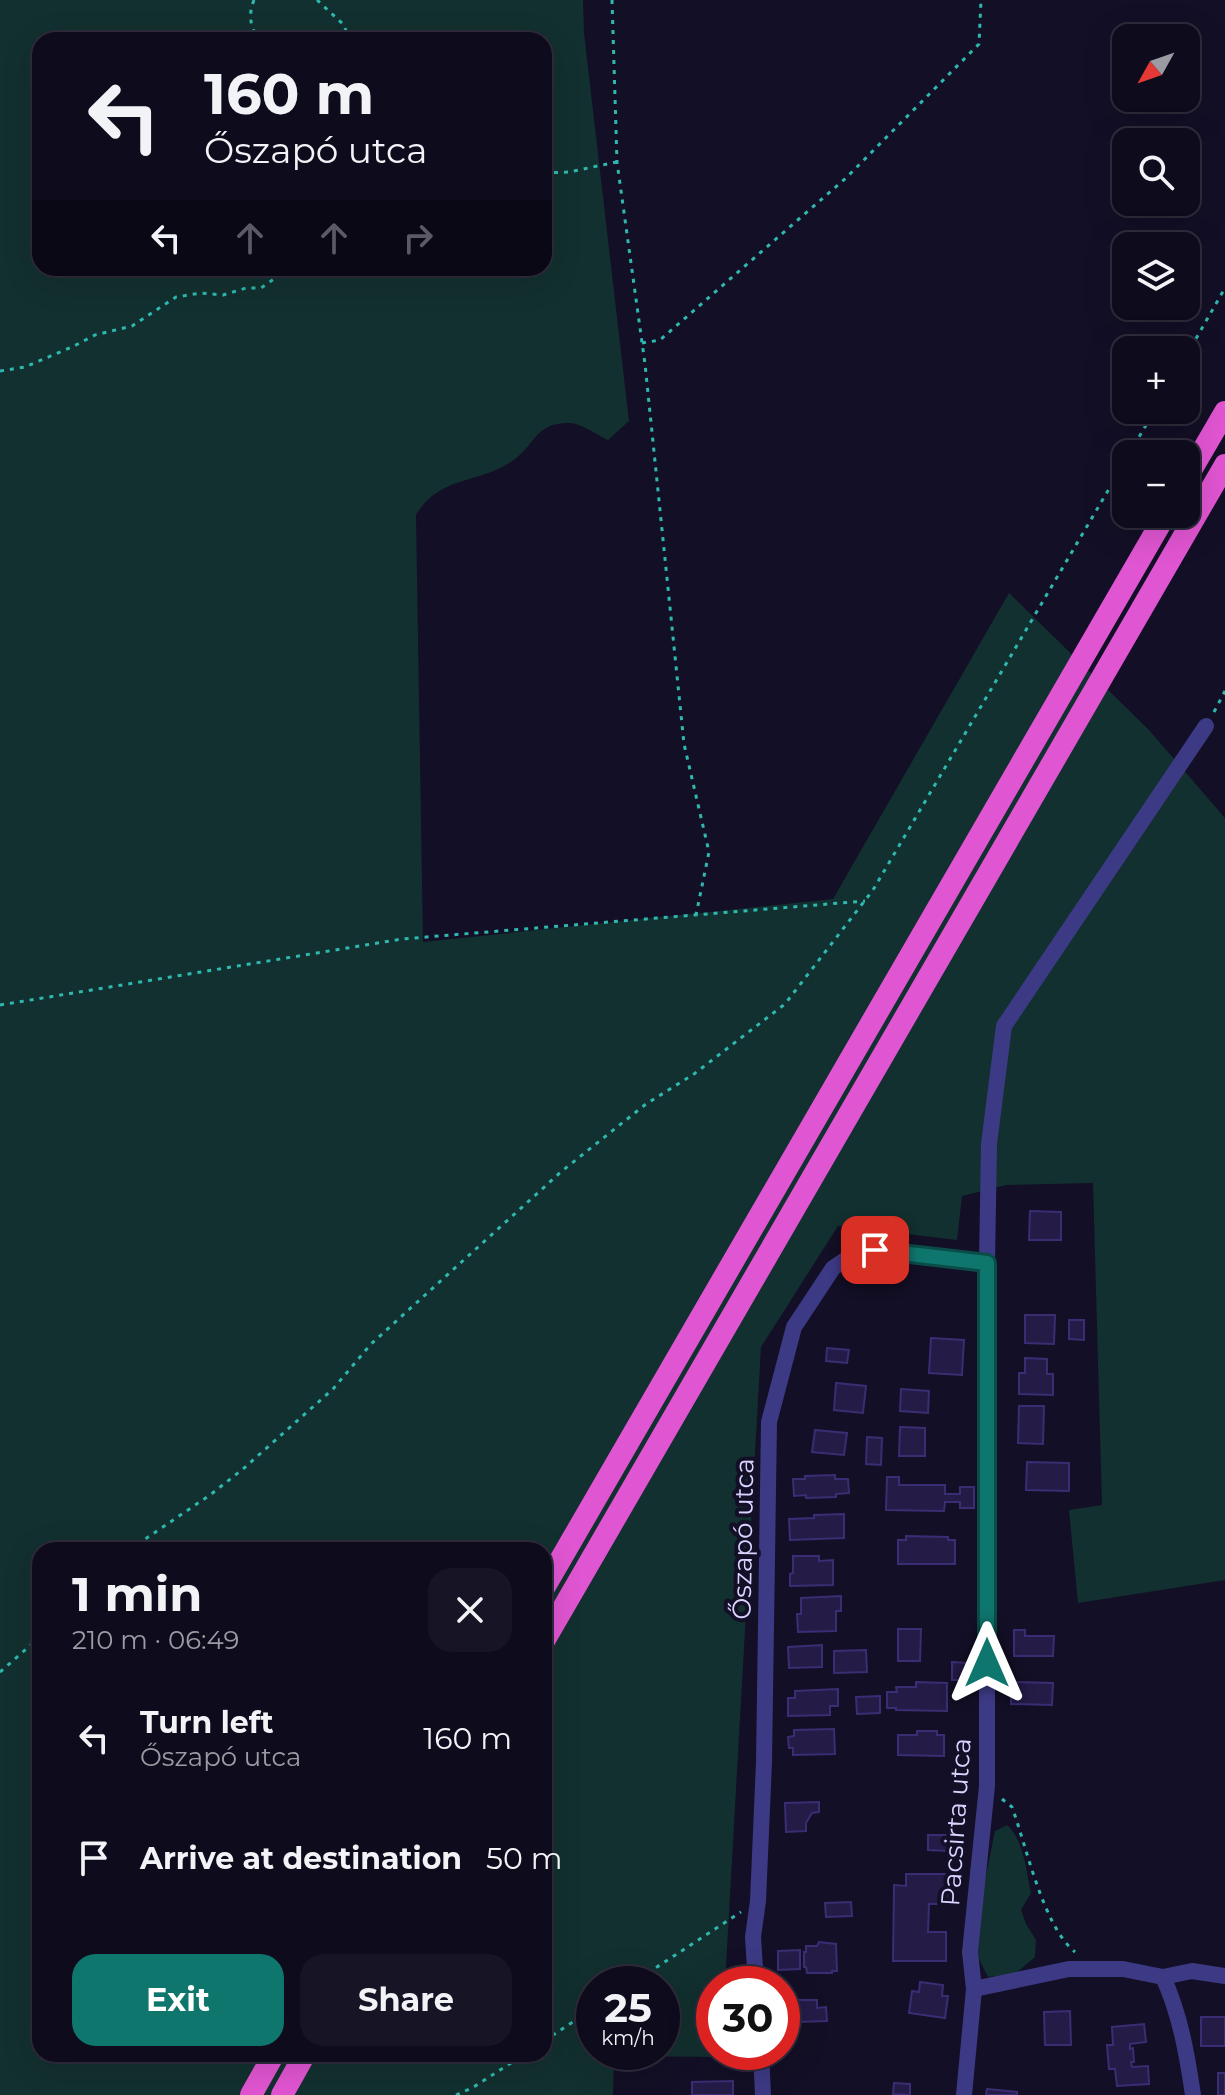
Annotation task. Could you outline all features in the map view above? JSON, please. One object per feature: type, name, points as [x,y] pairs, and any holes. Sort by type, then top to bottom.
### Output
[{"type":"highway","points":[[1200,455],[1225,412]]},
{"type":"highway","points":[[552,1627],[1225,465]]},
{"type":"highway","points":[[552,1574],[1158,528]]},
{"type":"highway","points":[[251,2095],[270,2062]]},
{"type":"highway","points":[[282,2095],[301,2062]]},
{"type":"street","name":"Pacsirta utca","points":[[964,2095],[974,1989],[970,1952],[987,1786],[989,1144],[1004,1026],[1206,726]]},
{"type":"street","name":"Őszapó utca","points":[[755,1966],[753,1937],[758,1901],[764,1762],[769,1422],[794,1327],[833,1268],[855,1253],[875,1250],[987,1263]]},
{"type":"street","points":[[974,1989],[1069,1969],[1123,1969],[1163,1977],[1192,1971],[1225,1976]]},
{"type":"street","points":[[1163,1977],[1186,2049],[1193,2095]]},
{"type":"street","points":[[762,2070],[763,2095]]},
{"type":"path","points":[[254,0],[249,12],[254,32]]},
{"type":"path","points":[[317,0],[344,25],[346,32]]},
{"type":"path","points":[[612,0],[617,162],[642,343],[684,744],[709,852],[696,915]]},
{"type":"path","points":[[642,343],[660,340],[846,178],[979,44],[981,0]]},
{"type":"path","points":[[552,173],[617,162]]},
{"type":"path","points":[[0,371],[25,367],[95,335],[132,326],[176,297],[201,293],[223,295],[246,288],[261,288],[275,276]]},
{"type":"path","points":[[1197,336],[1225,288]]},
{"type":"path","points":[[141,1542],[243,1469],[333,1389],[371,1344],[562,1171],[646,1104],[694,1074],[785,1004],[873,890],[1112,484]]},
{"type":"path","points":[[1206,726],[1225,691]]},
{"type":"path","points":[[0,1005],[402,939],[865,901]]},
{"type":"path","points":[[0,1672],[32,1644]]},
{"type":"path","points":[[987,1786],[1012,1807],[1050,1920],[1064,1943],[1083,1959],[1106,1969]]},
{"type":"path","points":[[659,1966],[758,1901]]},
{"type":"path","points":[[552,2036],[576,2020]]},
{"type":"path","points":[[456,2095],[513,2062]]},
{"type":"green space","points":[[0,0],[583,0],[584,33],[629,421],[608,440],[573,423],[549,426],[515,459],[488,473],[449,486],[426,502],[416,515],[423,942],[833,899],[1009,593],[1149,730],[1225,818],[1225,1580],[1078,1603],[1069,1510],[1102,1505],[1093,1183],[1006,1185],[962,1196],[957,1240],[838,1226],[761,1347],[726,1966],[696,1966],[696,2057],[680,2057],[680,1966],[576,1966],[576,2070],[614,2070],[613,2095],[0,2095]]},
{"type":"green space","points":[[1007,1825],[1021,1847],[1026,1866],[1031,1893],[1021,1910],[1036,1940],[1035,1957],[1015,1974],[988,1977],[978,1957],[980,1905],[995,1831]]},
{"type":"building","points":[[1030,1211],[1061,1212],[1061,1240],[1029,1240]]},
{"type":"building","points":[[1025,1315],[1055,1315],[1054,1344],[1025,1343]]},
{"type":"building","points":[[1069,1320],[1084,1320],[1084,1340],[1069,1339]]},
{"type":"building","points":[[931,1338],[964,1340],[962,1375],[929,1373]]},
{"type":"building","points":[[827,1348],[849,1350],[847,1363],[826,1361]]},
{"type":"building","points":[[1025,1358],[1047,1359],[1047,1374],[1053,1374],[1053,1395],[1019,1394],[1019,1373],[1025,1373]]},
{"type":"building","points":[[836,1383],[866,1386],[863,1413],[834,1410]]},
{"type":"building","points":[[901,1389],[929,1391],[928,1413],[900,1411]]},
{"type":"building","points":[[1019,1406],[1044,1406],[1043,1444],[1018,1443]]},
{"type":"building","points":[[900,1427],[925,1428],[925,1456],[899,1456]]},
{"type":"building","points":[[815,1430],[847,1433],[844,1455],[812,1452]]},
{"type":"building","points":[[867,1437],[882,1438],[881,1465],[866,1464]]},
{"type":"building","points":[[1027,1462],[1069,1463],[1069,1491],[1026,1490]]},
{"type":"building","points":[[835,1475],[835,1479],[848,1479],[849,1493],[836,1494],[836,1497],[794,1496],[793,1479]]},
{"type":"building","points":[[887,1477],[899,1477],[899,1485],[945,1485],[945,1494],[960,1494],[960,1487],[974,1487],[974,1508],[960,1508],[960,1502],[945,1502],[944,1511],[886,1510]]},
{"type":"building","points":[[844,1514],[844,1538],[790,1540],[789,1519]]},
{"type":"building","points":[[906,1536],[948,1537],[948,1540],[955,1540],[955,1564],[898,1564],[898,1540],[906,1540]]},
{"type":"building","points":[[793,1556],[819,1556],[819,1561],[833,1560],[833,1585],[790,1586]]},
{"type":"building","points":[[841,1596],[841,1611],[836,1611],[836,1631],[798,1632],[797,1614],[801,1614],[801,1598]]},
{"type":"building","points":[[898,1629],[921,1629],[920,1661],[898,1661]]},
{"type":"building","points":[[1014,1630],[1025,1630],[1025,1636],[1054,1636],[1053,1656],[1014,1656]]},
{"type":"building","points":[[822,1645],[822,1667],[789,1668],[788,1647]]},
{"type":"building","points":[[866,1650],[867,1672],[834,1673],[834,1651]]},
{"type":"building","points":[[952,1662],[969,1663],[968,1680],[952,1680]]},
{"type":"building","points":[[916,1682],[947,1683],[947,1711],[887,1708],[887,1692],[897,1692],[896,1687],[916,1687]]},
{"type":"building","points":[[1012,1682],[1053,1683],[1052,1705],[1011,1704]]},
{"type":"building","points":[[838,1689],[838,1706],[830,1706],[830,1715],[788,1716],[788,1698],[795,1698],[795,1691]]},
{"type":"building","points":[[880,1696],[880,1713],[857,1714],[856,1697]]},
{"type":"building","points":[[834,1729],[835,1754],[793,1755],[793,1748],[789,1748],[788,1737],[794,1736],[794,1730]]},
{"type":"building","points":[[917,1731],[937,1731],[937,1735],[944,1735],[944,1756],[898,1755],[898,1735],[917,1735]]},
{"type":"building","points":[[819,1802],[819,1812],[812,1813],[806,1823],[806,1831],[786,1832],[785,1803]]},
{"type":"building","points":[[928,1835],[947,1835],[947,1851],[928,1850]]},
{"type":"building","points":[[906,1874],[947,1874],[947,1904],[929,1904],[928,1932],[946,1932],[946,1961],[893,1961],[894,1885],[906,1886]]},
{"type":"building","points":[[851,1902],[852,1916],[826,1917],[825,1903]]},
{"type":"building","points":[[819,1942],[836,1944],[837,1971],[807,1973],[804,1967],[806,1946],[817,1946]]},
{"type":"building","points":[[800,1950],[800,1966],[778,1966],[778,1951]]},
{"type":"building","points":[[920,1982],[943,1985],[942,1996],[948,1996],[945,2018],[909,2013],[912,1991],[919,1992]]},
{"type":"building","points":[[800,2000],[817,2000],[817,2008],[826,2007],[827,2021],[800,2022]]},
{"type":"building","points":[[1070,2011],[1071,2045],[1045,2045],[1044,2012]]},
{"type":"building","points":[[1201,2017],[1225,2017],[1225,2046],[1201,2046]]},
{"type":"building","points":[[1144,2024],[1146,2042],[1130,2044],[1134,2062],[1131,2062],[1132,2067],[1148,2066],[1149,2084],[1117,2086],[1115,2069],[1109,2069],[1107,2045],[1113,2045],[1112,2027]]},
{"type":"building","points":[[1218,2073],[1225,2073],[1225,2095],[1218,2095]]},
{"type":"building","points":[[733,2081],[733,2095],[692,2095],[692,2082]]},
{"type":"building","points":[[894,2083],[910,2084],[910,2095],[893,2094]]},
{"type":"building","points":[[987,2089],[1017,2092],[1017,2095],[986,2095]]},
{"type":"route","points":[[875,1250],[987,1263],[987,1663]]}]
